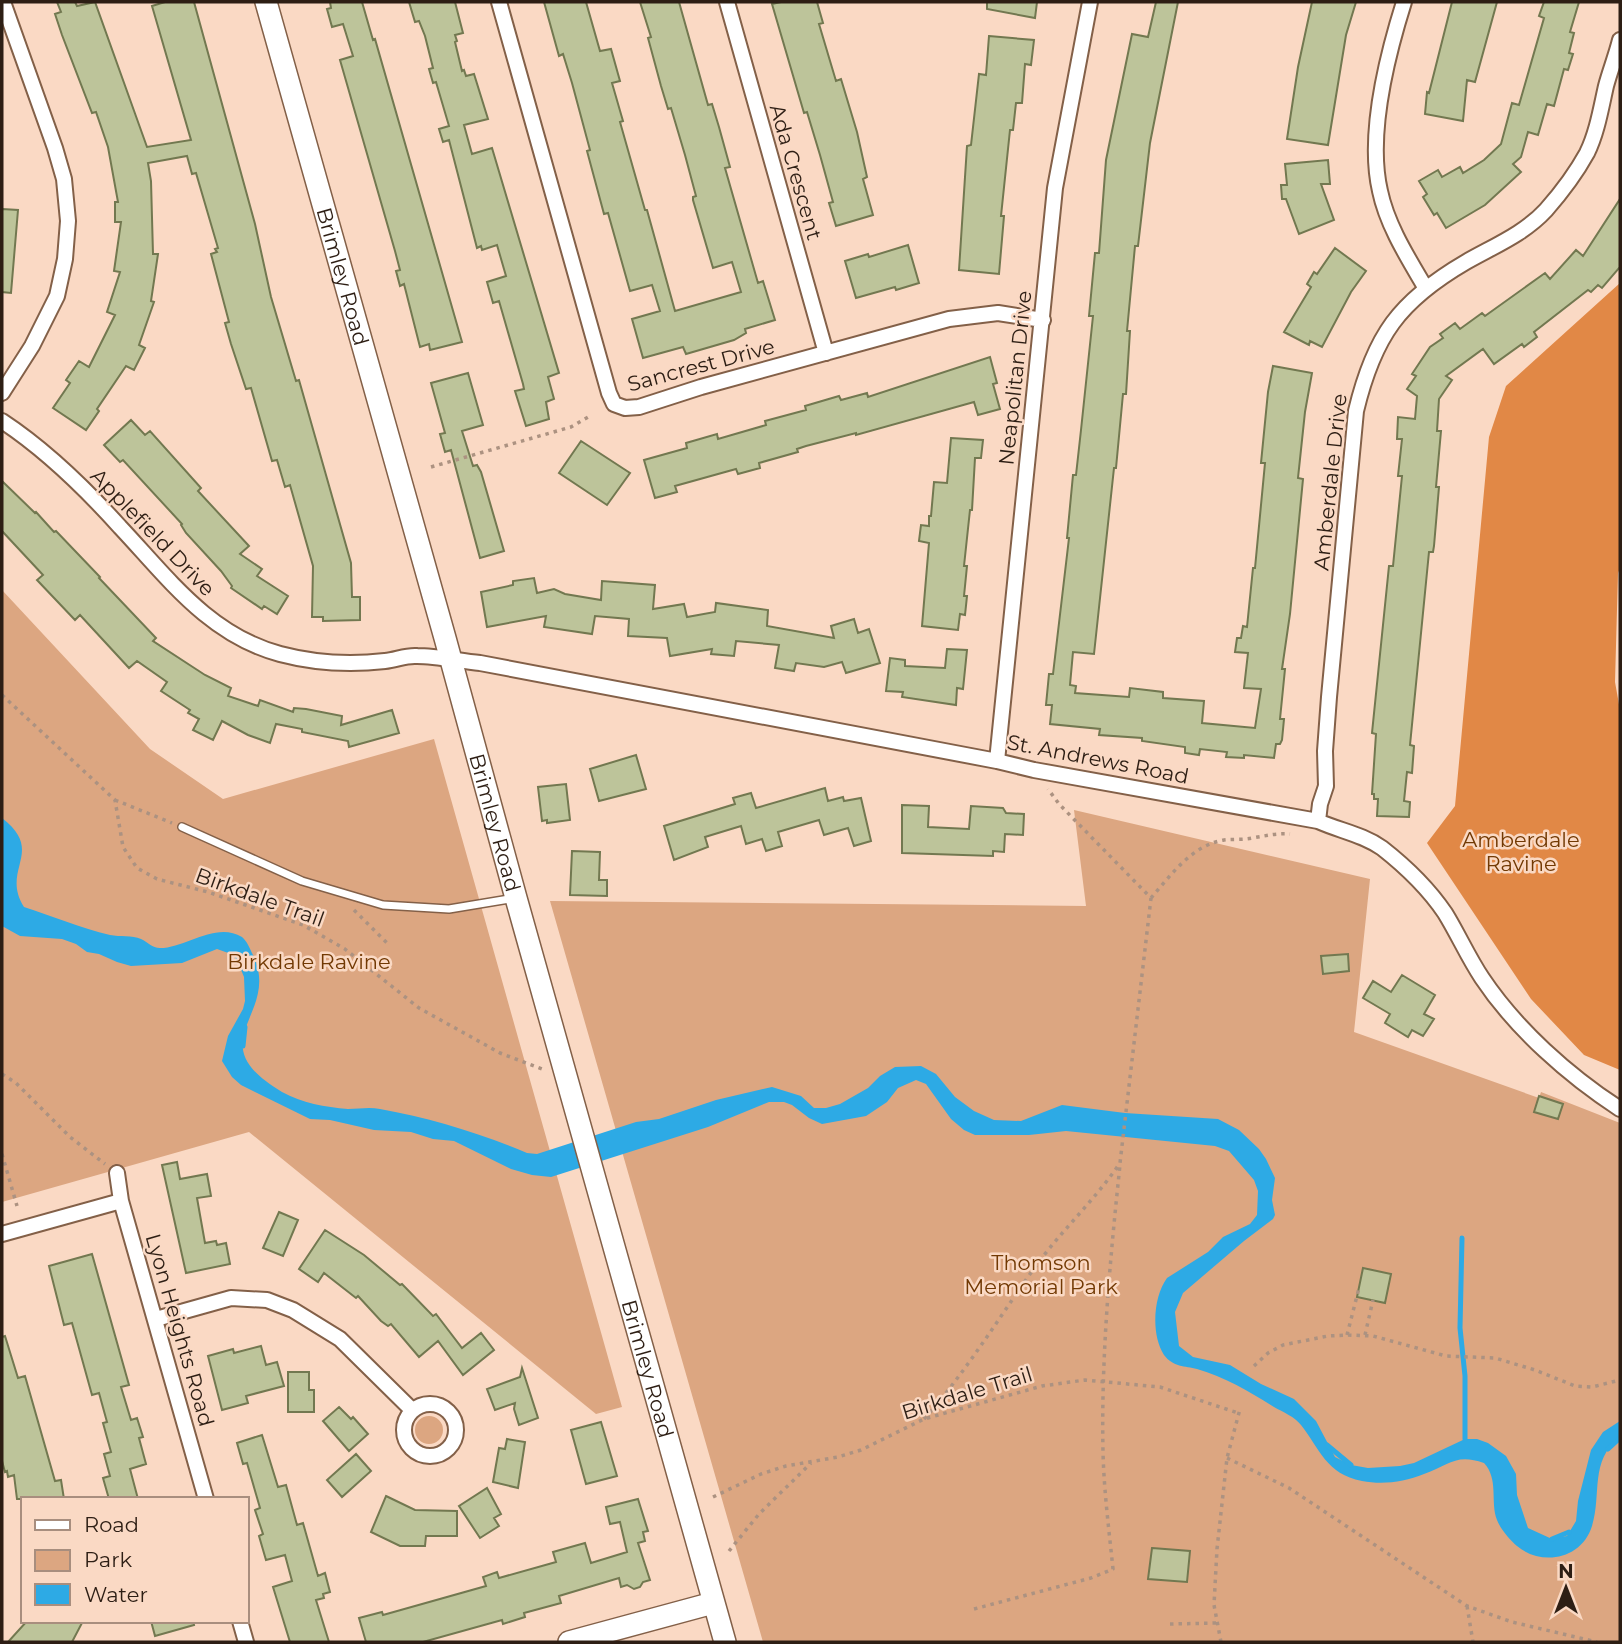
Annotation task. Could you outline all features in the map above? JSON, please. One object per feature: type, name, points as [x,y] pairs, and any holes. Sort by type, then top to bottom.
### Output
[{"type":"main road","name":"Brimley Road","points":[[266,2],[724,1642]]},
{"type":"main road","points":[[569,1642],[713,1603]]},
{"type":"street","points":[[2,393],[32,346],[57,296],[65,259],[68,221],[64,178],[3,2]]},
{"type":"street","name":"Sancrest Drive","points":[[499,2],[614,404],[625,408],[639,407],[826,353],[968,316],[998,313],[1043,320]]},
{"type":"street","name":"Ada Crescent","points":[[727,2],[826,353]]},
{"type":"street","name":"Neapolitan Drive","points":[[997,761],[1055,188],[1090,2]]},
{"type":"street","points":[[1404,2],[1388,56],[1378,124],[1376,160],[1380,193],[1385,208],[1425,287]]},
{"type":"street","name":"Amberdale Drive","points":[[1318,821],[1326,786],[1325,751],[1329,697],[1356,411],[1365,375],[1384,334],[1425,287],[1503,243],[1546,211],[1587,152],[1620,40]]},
{"type":"street","name":"Applefield Drive","points":[[2,421],[49,454],[181,595],[206,617],[250,645],[310,661],[387,661],[415,655],[450,660]]},
{"type":"street","name":"St. Andrews Road","points":[[450,660],[480,663],[1034,770],[1318,821],[1370,841],[1420,882],[1447,916],[1483,979],[1529,1035],[1566,1070],[1620,1109]]},
{"type":"street","name":"Lyon Heights Road","points":[[117,1173],[121,1201],[205,1497]]},
{"type":"street","points":[[2,1234],[121,1201]]},
{"type":"street","points":[[156,1319],[231,1298],[267,1300],[293,1310],[340,1339],[412,1410]]},
{"type":"street","points":[[241,1623],[246,1642]]},
{"type":"lane","points":[[182,827],[302,881],[383,905],[449,909],[516,898]]},
{"type":"path","points":[[432,467],[571,427],[590,416]]},
{"type":"path","points":[[2,695],[116,800],[182,827]]},
{"type":"path","points":[[1019,750],[1020,742]]},
{"type":"path","points":[[1042,781],[1059,804],[1151,898]]},
{"type":"path","name":"Birkdale Trail","points":[[116,800],[123,847],[137,868],[157,879],[208,892],[303,925],[345,949],[419,1008],[500,1053],[537,1068],[565,1075]]},
{"type":"path","points":[[974,1609],[1091,1578],[1113,1569],[1103,1451],[1111,1251],[1151,898],[1185,860],[1222,840],[1269,834],[1300,836]]},
{"type":"path","points":[[336,891],[389,945]]},
{"type":"path","points":[[2,1074],[16,1083],[71,1137],[117,1173]]},
{"type":"path","points":[[2,1154],[17,1206]]},
{"type":"path","points":[[924,1419],[955,1384],[1036,1266],[1076,1215],[1110,1179],[1120,1163]]},
{"type":"path","points":[[1347,1335],[1359,1287]]},
{"type":"path","points":[[1365,1335],[1373,1300]]},
{"type":"path","points":[[1254,1366],[1268,1353],[1283,1345],[1328,1336],[1365,1335],[1446,1356],[1474,1355],[1495,1358],[1575,1386],[1592,1387],[1620,1380]]},
{"type":"path","name":"Birkdale Trail","points":[[713,1497],[761,1474],[786,1466],[811,1463],[861,1450],[924,1419],[1042,1386],[1085,1380],[1160,1387],[1239,1411],[1227,1458],[1216,1561],[1214,1605],[1221,1642]]},
{"type":"path","points":[[1227,1458],[1289,1488],[1467,1606],[1512,1622],[1597,1642]]},
{"type":"path","points":[[729,1551],[759,1514],[811,1463]]},
{"type":"path","points":[[1467,1606],[1473,1642]]},
{"type":"path","points":[[1170,1624],[1217,1623]]},
{"type":"green space","name":"Amberdale Ravine","points":[[1620,283],[1620,568],[1615,682],[1620,710],[1620,1070],[1584,1055],[1531,999],[1427,843],[1455,806],[1489,437],[1506,386]]},
{"type":"green space","name":"Birkdale Ravine","points":[[2,590],[150,749],[223,799],[434,739],[622,1407],[596,1414],[249,1132],[2,1202]]},
{"type":"green space","name":"Thomson Memorial Park","points":[[1074,810],[1370,879],[1354,1032],[1539,1098],[1541,1092],[1620,1123],[1620,1642],[763,1642],[550,901],[1086,906]]},
{"type":"green space","points":[[429,1416],[439,1420],[443,1430],[439,1440],[429,1444],[419,1440],[415,1430],[419,1420]]},
{"type":"water","points":[[2,818],[15,830],[21,841],[17,882],[18,894],[24,907],[99,932],[137,938],[157,948],[170,947],[211,933],[232,933],[242,937],[253,955],[259,976],[258,995],[243,1042],[245,1058],[257,1074],[282,1092],[314,1104],[348,1109],[376,1108],[417,1117],[537,1154],[636,1122],[659,1119],[716,1100],[772,1087],[801,1096],[814,1108],[826,1108],[840,1104],[868,1088],[880,1076],[895,1067],[921,1066],[936,1074],[955,1097],[974,1111],[994,1120],[1021,1121],[1062,1105],[1125,1113],[1218,1119],[1239,1130],[1266,1159],[1275,1178],[1272,1200],[1275,1215],[1183,1293],[1175,1312],[1179,1346],[1193,1357],[1230,1365],[1261,1384],[1294,1399],[1316,1421],[1335,1457],[1351,1465],[1368,1468],[1400,1466],[1414,1463],[1465,1439],[1488,1443],[1506,1456],[1516,1474],[1517,1495],[1528,1528],[1552,1539],[1567,1536],[1576,1521],[1578,1501],[1591,1450],[1603,1432],[1620,1421],[1620,1436],[1610,1446],[1600,1467],[1592,1526],[1580,1546],[1570,1552],[1549,1558],[1527,1553],[1511,1541],[1499,1524],[1495,1513],[1493,1483],[1484,1463],[1466,1459],[1453,1461],[1416,1477],[1393,1482],[1378,1483],[1350,1478],[1332,1467],[1292,1417],[1246,1390],[1207,1372],[1175,1364],[1164,1355],[1157,1337],[1155,1316],[1159,1295],[1167,1278],[1208,1252],[1223,1237],[1250,1224],[1257,1215],[1258,1191],[1254,1180],[1229,1151],[1215,1146],[1066,1131],[1029,1135],[975,1135],[951,1119],[926,1084],[916,1080],[898,1088],[887,1102],[866,1116],[822,1124],[792,1105],[769,1102],[708,1127],[551,1177],[511,1169],[454,1141],[433,1139],[411,1132],[374,1130],[330,1120],[310,1119],[241,1085],[222,1061],[228,1036],[245,1001],[244,977],[237,960],[231,954],[217,949],[182,963],[131,966],[87,952],[62,939],[20,936],[2,926]]},
{"type":"building","points":[[57,2],[75,2],[77,6],[95,2],[147,147],[191,140],[152,6],[165,2],[194,2],[255,224],[271,297],[296,381],[299,380],[351,563],[352,597],[360,597],[360,620],[323,621],[323,617],[312,617],[313,566],[290,485],[285,487],[277,460],[272,461],[251,388],[246,389],[231,344],[225,323],[229,322],[211,254],[217,252],[215,249],[218,248],[196,173],[192,174],[187,156],[148,163],[153,254],[158,254],[151,301],[154,302],[139,345],[145,348],[134,370],[126,366],[86,430],[53,408],[70,383],[66,380],[79,361],[89,367],[115,315],[107,312],[120,272],[114,271],[121,222],[115,222],[115,202],[118,202],[108,147],[96,112],[92,113],[62,35],[55,14],[61,12]]},
{"type":"building","points":[[330,2],[362,2],[462,342],[430,350],[429,344],[420,347],[404,284],[400,286],[396,271],[400,270],[395,251],[340,60],[353,56],[343,24],[332,27],[327,9],[331,8]]},
{"type":"building","points":[[409,2],[455,2],[463,33],[455,35],[462,71],[464,70],[466,76],[474,74],[488,119],[464,125],[472,154],[492,148],[559,373],[548,377],[554,399],[546,402],[549,419],[526,426],[515,391],[524,389],[523,384],[499,301],[493,303],[487,282],[506,276],[497,245],[482,250],[481,246],[477,248],[449,140],[443,142],[439,129],[449,126],[436,82],[433,83],[429,69],[433,68],[425,36],[419,21],[415,22]]},
{"type":"building","points":[[544,2],[586,2],[600,51],[611,49],[620,81],[612,83],[623,121],[620,122],[675,311],[741,292],[732,262],[713,268],[693,200],[696,196],[685,155],[671,108],[668,109],[661,86],[648,38],[651,37],[640,2],[679,2],[708,105],[712,104],[719,127],[730,167],[725,168],[758,283],[763,281],[775,320],[745,329],[746,333],[734,340],[686,354],[683,347],[643,358],[632,319],[660,311],[652,285],[630,291],[608,213],[604,214],[572,83],[563,54],[559,56]]},
{"type":"building","points":[[817,2],[823,23],[819,24],[836,81],[841,79],[857,132],[867,177],[863,179],[873,215],[836,226],[829,203],[833,202],[820,155],[807,112],[804,113],[772,4]]},
{"type":"building","points":[[987,2],[1037,2],[1035,18],[987,9]]},
{"type":"building","points":[[1156,2],[1178,2],[1150,143],[1138,246],[1135,246],[1127,331],[1130,331],[1126,394],[1123,394],[1094,654],[1073,652],[1070,685],[1076,686],[1075,693],[1129,697],[1130,688],[1163,692],[1163,698],[1204,701],[1202,723],[1255,728],[1261,689],[1244,688],[1248,653],[1235,652],[1237,638],[1241,638],[1243,626],[1247,627],[1255,568],[1265,463],[1261,463],[1268,392],[1273,366],[1312,373],[1298,478],[1303,479],[1282,669],[1285,669],[1280,719],[1284,719],[1282,740],[1280,744],[1276,744],[1274,758],[1244,755],[1244,758],[1226,757],[1227,752],[1200,749],[1199,755],[1185,753],[1185,747],[1142,741],[1142,738],[1099,735],[1100,729],[1050,724],[1052,705],[1046,705],[1049,674],[1053,674],[1069,538],[1073,475],[1076,475],[1081,430],[1093,316],[1089,316],[1095,253],[1099,253],[1106,160],[1132,34],[1148,37]]},
{"type":"building","points":[[1312,2],[1356,2],[1346,35],[1328,145],[1287,139],[1298,67]]},
{"type":"building","points":[[1452,2],[1497,2],[1475,82],[1467,80],[1463,121],[1425,114],[1427,92],[1429,93]]},
{"type":"building","points":[[1544,2],[1579,2],[1570,32],[1574,33],[1569,53],[1573,54],[1568,70],[1564,69],[1554,106],[1547,104],[1538,135],[1528,132],[1521,157],[1513,164],[1521,172],[1485,205],[1446,228],[1423,197],[1427,194],[1419,181],[1438,170],[1442,177],[1460,167],[1463,173],[1484,160],[1501,144],[1512,103],[1519,105],[1544,18],[1539,16]]},
{"type":"building","points":[[989,36],[1034,40],[1031,65],[1025,64],[1022,103],[1016,103],[1013,130],[1010,130],[1001,216],[1004,216],[999,274],[959,270],[967,146],[971,145],[979,74],[986,75]]},
{"type":"building","points":[[1328,160],[1330,184],[1321,184],[1334,220],[1299,234],[1286,199],[1282,199],[1281,185],[1287,185],[1285,164]]},
{"type":"building","points":[[1620,199],[1620,267],[1602,288],[1598,285],[1591,292],[1588,290],[1534,332],[1537,337],[1494,364],[1483,349],[1446,376],[1452,380],[1439,399],[1437,431],[1441,431],[1434,546],[1433,552],[1429,552],[1410,745],[1414,746],[1412,773],[1407,772],[1404,801],[1410,802],[1409,817],[1377,816],[1378,799],[1374,799],[1372,794],[1376,734],[1372,733],[1389,566],[1393,566],[1402,476],[1398,476],[1402,439],[1397,439],[1398,417],[1415,419],[1417,396],[1407,389],[1416,376],[1412,374],[1430,347],[1443,338],[1440,334],[1455,323],[1460,329],[1482,313],[1485,316],[1545,273],[1550,279],[1576,250],[1583,256]]},
{"type":"building","points":[[2,209],[18,210],[11,293],[2,292]]},
{"type":"building","points":[[908,245],[919,283],[856,298],[845,261]]},
{"type":"building","points":[[1335,248],[1366,271],[1351,292],[1322,347],[1310,341],[1309,345],[1284,332],[1311,287],[1307,284],[1314,272],[1317,274]]},
{"type":"building","points":[[990,357],[997,383],[993,384],[1000,409],[978,415],[974,402],[806,446],[797,449],[798,452],[759,463],[760,468],[738,474],[736,469],[675,486],[677,492],[655,498],[644,460],[687,448],[686,443],[717,434],[718,439],[766,425],[765,421],[806,410],[805,406],[839,396],[841,400],[867,393],[868,397]]},
{"type":"building","points":[[468,373],[483,425],[462,431],[473,466],[477,465],[481,472],[504,551],[480,558],[451,450],[445,452],[440,434],[445,433],[431,383]]},
{"type":"building","points":[[131,420],[145,435],[150,431],[201,488],[198,491],[249,546],[240,554],[262,569],[257,576],[288,596],[277,614],[264,606],[262,609],[231,588],[221,571],[186,533],[182,524],[123,460],[120,462],[104,445]]},
{"type":"building","points":[[951,438],[983,440],[981,458],[975,458],[972,510],[964,566],[967,566],[964,596],[967,596],[965,615],[960,614],[958,630],[922,626],[929,543],[919,541],[921,525],[929,526],[934,482],[947,483]]},
{"type":"building","points":[[581,441],[630,473],[607,505],[559,473]]},
{"type":"building","points":[[2,481],[100,577],[156,638],[153,641],[205,675],[231,688],[228,696],[258,706],[260,700],[293,712],[294,708],[342,716],[341,725],[392,710],[399,733],[349,747],[348,741],[276,724],[270,743],[222,721],[213,740],[193,730],[199,719],[161,691],[167,682],[137,661],[129,668],[80,615],[75,620],[37,580],[43,575],[2,531]]},
{"type":"building","points":[[534,578],[537,593],[554,589],[565,594],[601,600],[602,581],[655,585],[653,609],[684,604],[687,617],[715,612],[716,603],[768,610],[767,626],[834,638],[831,626],[854,619],[858,633],[869,629],[880,663],[846,673],[842,662],[824,667],[796,663],[794,671],[775,668],[779,645],[736,641],[734,656],[711,654],[712,649],[670,656],[667,638],[628,636],[629,619],[595,616],[592,634],[544,627],[546,616],[487,627],[481,592],[513,585],[513,581]]},
{"type":"building","points":[[947,649],[967,650],[963,689],[957,688],[956,705],[902,697],[903,692],[886,691],[890,658],[905,660],[905,666],[945,668]]},
{"type":"building","points":[[636,755],[646,789],[599,801],[590,769]]},
{"type":"building","points":[[566,784],[570,820],[547,823],[547,820],[542,821],[538,787]]},
{"type":"building","points":[[825,788],[828,801],[843,797],[844,801],[861,798],[871,841],[854,846],[848,828],[824,835],[819,820],[778,832],[782,846],[766,851],[762,839],[746,844],[741,826],[705,837],[708,847],[674,860],[664,826],[735,804],[733,798],[751,793],[756,808]]},
{"type":"building","points":[[902,805],[929,806],[928,827],[969,829],[971,806],[1003,808],[1006,813],[1024,814],[1023,835],[1005,834],[1004,852],[993,851],[993,856],[902,853]]},
{"type":"building","points":[[572,851],[600,852],[599,880],[607,880],[607,896],[570,895]]},
{"type":"building","points":[[1348,954],[1349,971],[1323,974],[1321,956]]},
{"type":"building","points":[[1402,975],[1435,995],[1424,1014],[1434,1019],[1423,1036],[1412,1030],[1408,1037],[1385,1023],[1390,1014],[1363,998],[1373,981],[1391,992]]},
{"type":"building","points":[[1539,1096],[1563,1104],[1558,1119],[1534,1112]]},
{"type":"building","points":[[177,1162],[180,1179],[207,1174],[211,1196],[197,1198],[205,1243],[226,1243],[230,1264],[186,1273],[162,1165]]},
{"type":"building","points":[[279,1212],[298,1220],[283,1256],[263,1248]]},
{"type":"building","points":[[325,1230],[402,1284],[433,1316],[436,1314],[462,1348],[481,1333],[494,1350],[463,1375],[438,1341],[419,1357],[391,1324],[388,1326],[381,1321],[358,1296],[356,1298],[324,1273],[318,1282],[299,1269]]},
{"type":"building","points":[[92,1254],[129,1385],[121,1387],[131,1420],[137,1418],[143,1437],[139,1438],[146,1464],[130,1469],[137,1497],[108,1497],[103,1478],[110,1476],[104,1454],[111,1452],[103,1423],[107,1422],[99,1393],[92,1395],[72,1323],[64,1325],[49,1266]]},
{"type":"building","points":[[1363,1268],[1391,1274],[1385,1303],[1357,1297]]},
{"type":"building","points":[[5,1336],[18,1378],[25,1376],[55,1481],[61,1480],[64,1497],[17,1499],[14,1475],[8,1477],[7,1471],[5,1472],[2,1461],[2,1337]]},
{"type":"building","points":[[261,1346],[266,1365],[277,1362],[284,1386],[246,1396],[248,1403],[222,1410],[208,1356],[233,1349],[234,1353]]},
{"type":"building","points":[[522,1368],[538,1418],[519,1425],[515,1403],[495,1410],[487,1389],[520,1377]]},
{"type":"building","points":[[288,1372],[309,1372],[309,1390],[314,1390],[314,1412],[288,1412]]},
{"type":"building","points":[[339,1407],[351,1419],[353,1417],[368,1434],[349,1451],[323,1421]]},
{"type":"building","points":[[601,1422],[617,1476],[586,1484],[571,1430]]},
{"type":"building","points":[[262,1435],[278,1487],[286,1485],[297,1525],[303,1523],[318,1576],[325,1573],[330,1592],[323,1594],[324,1598],[316,1600],[329,1642],[290,1642],[273,1587],[292,1581],[285,1555],[266,1560],[259,1536],[263,1534],[255,1510],[260,1508],[247,1463],[243,1464],[237,1443]]},
{"type":"building","points":[[507,1439],[525,1442],[518,1488],[493,1482],[499,1448],[505,1449]]},
{"type":"building","points":[[356,1454],[371,1471],[342,1497],[327,1480]]},
{"type":"building","points":[[487,1488],[501,1514],[494,1518],[499,1526],[480,1538],[459,1506]]},
{"type":"building","points":[[386,1496],[415,1510],[457,1511],[457,1536],[426,1536],[425,1546],[400,1546],[371,1532]]},
{"type":"building","points":[[638,1499],[648,1531],[643,1532],[645,1541],[638,1543],[650,1580],[643,1582],[640,1587],[621,1587],[619,1578],[559,1596],[561,1603],[524,1613],[525,1617],[503,1624],[502,1620],[423,1642],[366,1642],[359,1618],[382,1612],[383,1615],[486,1586],[483,1577],[497,1572],[499,1578],[556,1562],[553,1552],[585,1543],[591,1563],[627,1552],[620,1522],[610,1524],[606,1507]]},
{"type":"building","points":[[1152,1548],[1190,1551],[1187,1582],[1148,1579]]},
{"type":"building","points":[[25,1623],[82,1623],[72,1642],[8,1642]]},
{"type":"building","points":[[152,1623],[194,1623],[194,1625],[155,1636]]},
{"type":"waterway","points":[[243,1046],[245,1027]]},
{"type":"waterway","points":[[1462,1238],[1460,1328],[1465,1376],[1465,1439]]},
{"type":"waterway","points":[[1608,1449],[1620,1438]]},
{"type":"waterway","points":[[1327,1445],[1351,1465]]},
{"type":"waterway","points":[[1552,1539],[1569,1532]]}]
